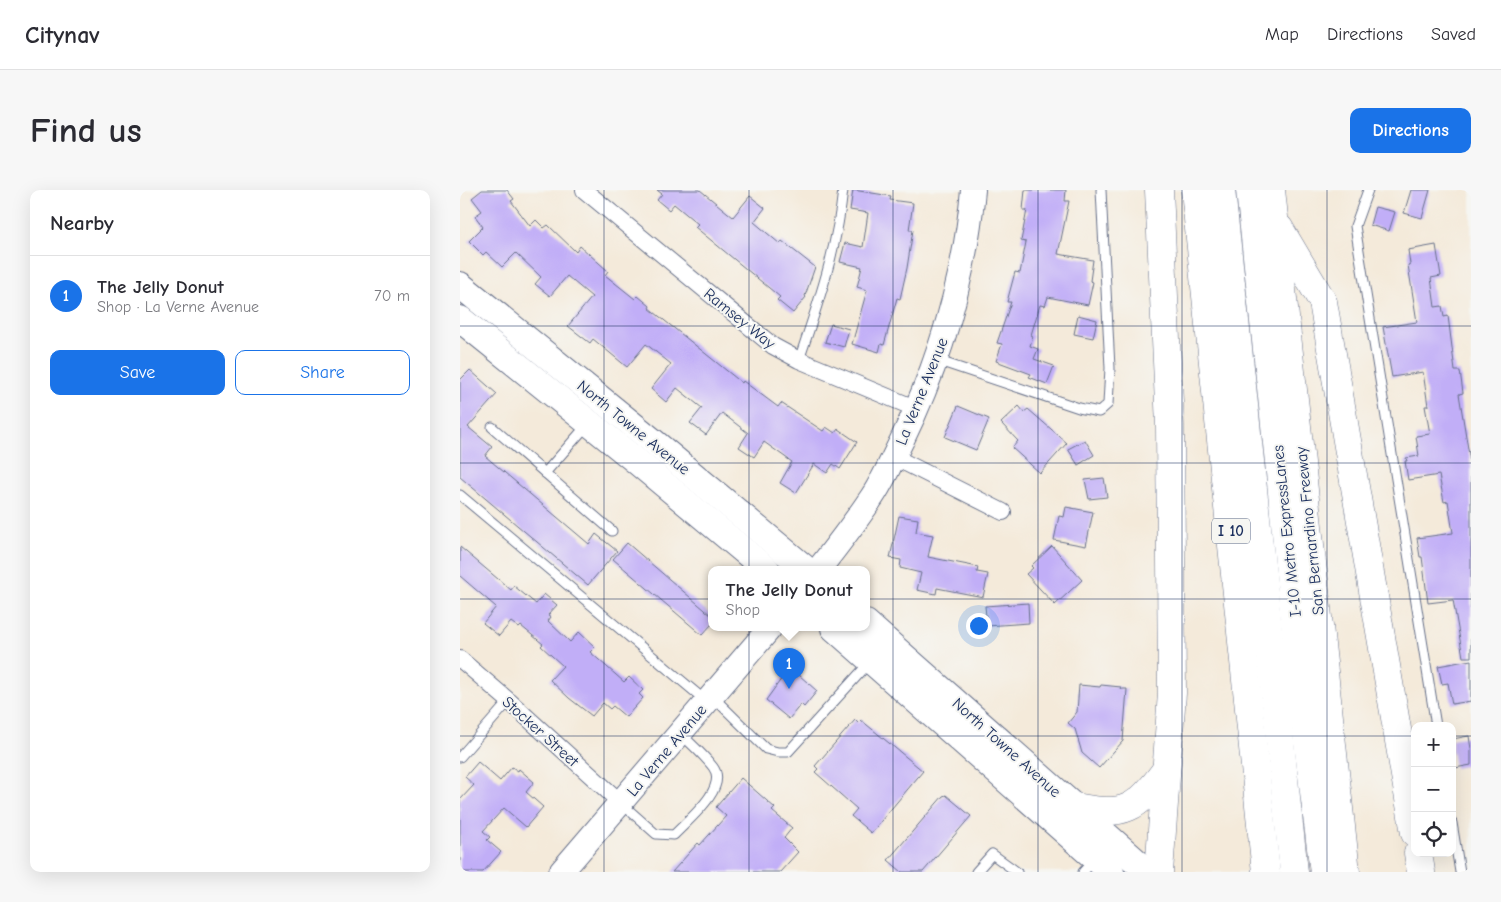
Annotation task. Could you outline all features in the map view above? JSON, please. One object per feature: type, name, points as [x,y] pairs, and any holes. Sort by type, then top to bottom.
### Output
[{"type":"highway","points":[[1159,190],[1170,434],[1172,692],[1159,872]]},
{"type":"highway","name":"I 10","points":[[1195,190],[1266,872]]},
{"type":"highway","name":"I-10 Metro ExpressLanes","points":[[1221,190],[1294,872]]},
{"type":"highway","name":"I-10 Metro ExpressLanes","points":[[1250,190],[1302,695],[1324,872]]},
{"type":"highway","name":"San Bernardino Freeway","points":[[1271,190],[1346,872]]},
{"type":"highway","points":[[1275,220],[1323,302],[1411,812]]},
{"type":"highway","points":[[1075,808],[1098,812],[1128,809],[1138,804],[1150,792],[1166,770]]},
{"type":"highway","points":[[1419,857],[1421,872]]},
{"type":"main road","name":"La Verne Avenue","points":[[821,566],[871,500],[917,409],[943,339],[961,272],[971,217],[973,190]]},
{"type":"main road","name":"North Towne Avenue","points":[[460,285],[650,439],[802,566]]},
{"type":"main road","name":"North Towne Avenue","points":[[460,319],[762,566]]},
{"type":"main road","name":"North Towne Avenue","points":[[870,627],[1148,872]]},
{"type":"main road","name":"La Verne Avenue","points":[[561,872],[767,631]]},
{"type":"main road","name":"North Towne Avenue","points":[[837,631],[1096,868]]},
{"type":"street","name":"Ramsey Way","points":[[584,190],[772,346],[799,360],[917,409]]},
{"type":"street","points":[[894,457],[1003,512]]},
{"type":"street","name":"Stocker Street","points":[[460,659],[621,803]]},
{"type":"lane","points":[[799,360],[826,279],[836,242],[843,190]]},
{"type":"lane","points":[[936,360],[1079,408],[1099,412],[1108,404],[1110,368],[1101,190]]},
{"type":"lane","points":[[1368,190],[1354,226],[1435,722]]},
{"type":"lane","points":[[545,472],[589,423]]},
{"type":"lane","points":[[492,427],[612,531]]},
{"type":"lane","points":[[460,495],[709,699],[766,749],[788,752],[871,661]]},
{"type":"lane","points":[[460,758],[508,701]]},
{"type":"lane","points":[[621,803],[656,834],[674,835],[712,794],[718,780],[714,768],[680,733]]},
{"type":"lane","points":[[1456,848],[1460,872]]},
{"type":"lane","points":[[976,872],[992,854],[1016,872]]},
{"type":"building","points":[[482,190],[507,190],[514,199],[511,201],[530,226],[536,220],[544,228],[548,225],[576,252],[580,246],[608,271],[605,275],[635,299],[638,296],[650,306],[649,308],[742,383],[743,381],[778,407],[781,403],[823,431],[826,427],[835,433],[838,429],[857,442],[840,469],[833,464],[827,473],[814,464],[796,493],[780,483],[792,462],[764,442],[754,457],[739,447],[748,433],[722,413],[706,435],[690,423],[702,408],[677,388],[666,402],[651,389],[671,364],[646,344],[627,367],[593,339],[590,343],[568,326],[592,297],[567,276],[550,296],[535,284],[541,277],[516,253],[502,267],[486,252],[483,255],[469,241],[483,227],[475,216],[482,211],[472,198]]},
{"type":"building","points":[[657,190],[700,190],[733,217],[750,196],[765,208],[754,222],[780,244],[782,241],[815,267],[806,297],[793,313],[777,300],[780,297],[695,227],[698,224],[674,204],[669,210],[657,200],[662,194]]},
{"type":"building","points":[[853,190],[891,196],[890,200],[913,203],[909,230],[913,230],[900,299],[897,298],[884,345],[881,344],[879,352],[852,344],[867,290],[857,287],[862,267],[840,262],[845,243],[863,247],[868,213],[850,210]]},
{"type":"building","points":[[1025,190],[1066,190],[1065,201],[1069,201],[1058,254],[1093,260],[1090,281],[1093,282],[1088,305],[1048,297],[1045,306],[1040,305],[1031,335],[1033,336],[1030,346],[1038,349],[1034,359],[1054,366],[1047,384],[1029,377],[1031,374],[996,361],[1002,344],[997,343],[1011,302],[1007,302],[1015,272],[1020,273],[1026,242],[1021,241],[1027,210],[1023,210]]},
{"type":"building","points":[[1411,190],[1430,190],[1422,218],[1404,213]]},
{"type":"building","points":[[1375,207],[1395,212],[1389,231],[1370,225]]},
{"type":"building","points":[[1436,245],[1441,276],[1431,278],[1435,307],[1442,306],[1444,317],[1448,316],[1455,371],[1460,371],[1463,393],[1459,394],[1471,467],[1471,657],[1463,657],[1453,600],[1428,603],[1422,557],[1420,557],[1417,538],[1453,533],[1448,501],[1444,502],[1439,475],[1408,480],[1406,458],[1419,456],[1416,436],[1430,434],[1425,406],[1428,406],[1423,372],[1392,377],[1383,327],[1417,322],[1408,265],[1410,264],[1408,250]]},
{"type":"building","points":[[1078,315],[1097,320],[1093,338],[1074,334]]},
{"type":"building","points":[[831,324],[849,329],[844,347],[825,342]]},
{"type":"building","points":[[470,370],[497,394],[468,427],[492,447],[485,456],[589,544],[596,534],[617,551],[588,585],[460,477],[460,380]]},
{"type":"building","points":[[958,406],[989,419],[976,450],[945,437]]},
{"type":"building","points":[[1019,406],[1024,412],[1028,409],[1067,443],[1040,473],[1012,448],[1018,441],[1001,423]]},
{"type":"building","points":[[1085,440],[1094,455],[1078,465],[1068,449]]},
{"type":"building","points":[[1104,478],[1107,497],[1089,499],[1085,480]]},
{"type":"building","points":[[1066,507],[1093,512],[1086,546],[1054,540],[1059,516],[1064,517]]},
{"type":"building","points":[[899,516],[918,519],[916,532],[933,535],[928,557],[978,567],[977,572],[988,574],[983,597],[937,588],[936,594],[917,590],[921,573],[900,568],[901,560],[890,558]]},
{"type":"building","points":[[627,543],[708,613],[708,628],[702,635],[613,559]]},
{"type":"building","points":[[1052,546],[1082,580],[1055,605],[1026,574],[1033,568],[1031,566]]},
{"type":"building","points":[[460,547],[511,590],[514,586],[536,604],[544,594],[557,605],[548,615],[551,617],[548,621],[570,642],[579,632],[595,647],[590,652],[624,682],[629,677],[643,690],[639,694],[643,698],[626,717],[613,706],[610,709],[603,703],[592,716],[569,698],[550,680],[563,666],[541,646],[543,644],[521,626],[519,628],[511,622],[499,636],[483,623],[496,607],[460,576]]},
{"type":"building","points":[[1028,603],[1029,623],[987,626],[985,606]]},
{"type":"building","points":[[1471,660],[1471,701],[1452,704],[1448,683],[1442,684],[1438,666]]},
{"type":"building","points":[[790,667],[817,691],[804,707],[801,704],[789,719],[766,700]]},
{"type":"building","points":[[1079,685],[1100,687],[1101,685],[1127,689],[1123,741],[1099,768],[1082,753],[1075,729],[1068,723],[1077,712]]},
{"type":"building","points":[[855,720],[858,723],[861,720],[923,771],[871,833],[851,816],[857,809],[815,772],[818,769],[815,766]]},
{"type":"building","points":[[1469,736],[1471,765],[1456,768],[1456,738]]},
{"type":"building","points":[[478,762],[500,781],[512,767],[518,771],[519,769],[534,782],[526,792],[543,807],[526,827],[504,808],[483,831],[490,837],[487,840],[501,852],[483,872],[460,872],[460,800],[474,785],[465,777]]},
{"type":"building","points":[[741,778],[775,808],[772,811],[792,828],[784,838],[798,852],[780,872],[672,872],[726,816],[716,807]]},
{"type":"building","points":[[946,795],[971,816],[923,872],[902,872],[888,860],[943,796]]},
{"type":"place","name":"The Jelly Donut","points":[[789,689]]}]
